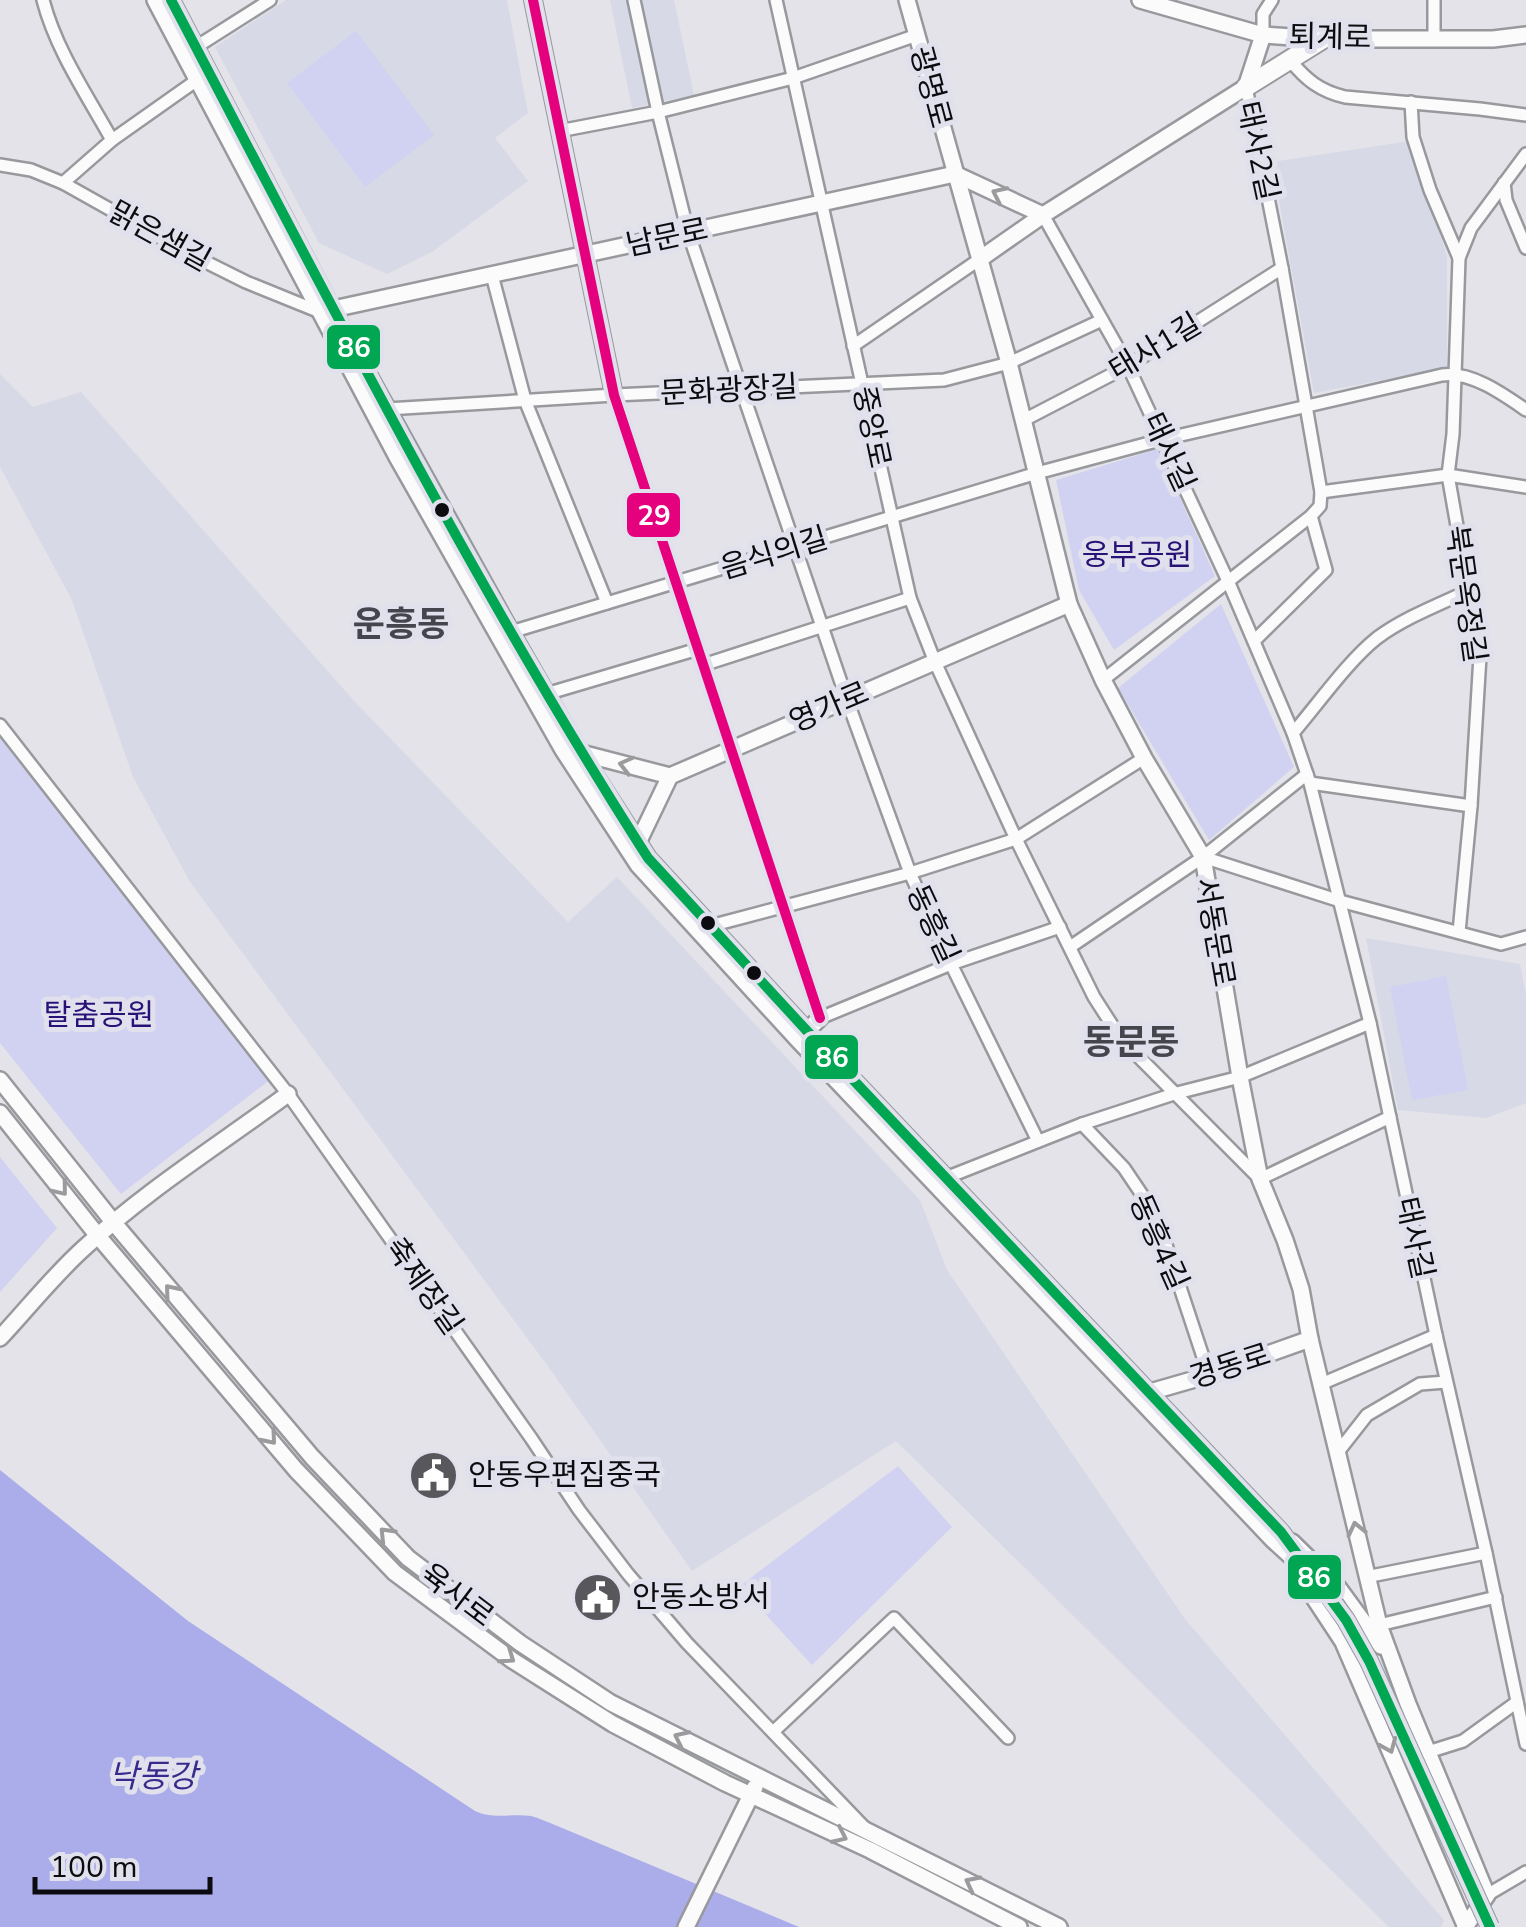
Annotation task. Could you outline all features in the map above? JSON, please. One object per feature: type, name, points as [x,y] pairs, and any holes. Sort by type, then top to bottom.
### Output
[{"type":"main road","points":[[1246,87],[1323,39]]},
{"type":"street","points":[[43,0],[65,57],[112,140]]},
{"type":"street","name":"경동로","points":[[154,0],[326,311],[387,409],[635,849],[710,926],[803,1036]]},
{"type":"street","name":"경동로","points":[[171,0],[397,457],[572,764],[635,849],[803,1036],[1320,1582],[1369,1661],[1490,1927]]},
{"type":"street","points":[[196,47],[270,0]]},
{"type":"street","points":[[533,0],[614,395],[820,1018]]},
{"type":"street","name":"동흥길","points":[[634,0],[688,232],[847,700],[910,873],[1038,1140]]},
{"type":"street","name":"중앙로","points":[[776,0],[910,598],[935,662],[1094,997],[1121,1039],[1260,1179]]},
{"type":"street","name":"광명로","points":[[907,0],[956,174]]},
{"type":"street","name":"퇴계로","points":[[1140,0],[1263,36],[1494,39],[1526,35]]},
{"type":"street","points":[[1246,87],[1263,36],[1263,14],[1272,0]]},
{"type":"street","points":[[1434,0],[1434,38]]},
{"type":"street","points":[[559,132],[793,78],[917,35]]},
{"type":"street","points":[[1290,60],[1304,78],[1324,92],[1345,97],[1526,115]]},
{"type":"street","points":[[63,183],[112,140],[197,80]]},
{"type":"street","name":"태사2길","points":[[980,259],[1246,87],[1321,492]]},
{"type":"street","points":[[1412,102],[1414,137],[1430,190],[1459,258]]},
{"type":"street","name":"북문옥정길","points":[[1459,932],[1480,656],[1448,476],[1459,258],[1471,228],[1526,154]]},
{"type":"street","name":"맑은샘길","points":[[0,164],[31,170],[63,183],[231,275],[326,311]]},
{"type":"street","points":[[956,174],[1043,215]]},
{"type":"street","name":"남문로","points":[[326,311],[956,174]]},
{"type":"street","name":"서동문로","points":[[956,174],[1010,363],[1069,604],[1144,758],[1203,858],[1260,1179],[1301,1289],[1366,1577],[1390,1657]]},
{"type":"street","points":[[1504,184],[1506,200],[1526,248]]},
{"type":"street","name":"태사길","points":[[1043,215],[1128,366],[1164,439],[1294,733],[1309,778],[1370,1023],[1526,1744]]},
{"type":"street","points":[[854,346],[980,259]]},
{"type":"street","name":"태사1길","points":[[1024,420],[1128,366],[1282,268]]},
{"type":"street","points":[[492,275],[525,400],[607,603]]},
{"type":"street","points":[[1010,363],[1102,320]]},
{"type":"street","name":"문화광장길","points":[[387,409],[944,380],[1010,363]]},
{"type":"street","points":[[1306,407],[1455,373],[1500,392],[1526,410]]},
{"type":"street","name":"음식의길","points":[[511,632],[1037,473],[1306,407]]},
{"type":"street","points":[[1103,680],[1311,516],[1320,506],[1321,492],[1448,476],[1526,487]]},
{"type":"street","points":[[1254,641],[1326,570],[1311,516]]},
{"type":"street","points":[[1294,733],[1350,665],[1377,639],[1468,591]]},
{"type":"street","points":[[703,664],[910,598]]},
{"type":"street","name":"영가로","points":[[670,776],[1069,604]]},
{"type":"street","points":[[546,694],[698,650]]},
{"type":"street","name":"축제장길","points":[[0,724],[288,1094],[628,1574],[687,1643],[867,1830]]},
{"type":"street","points":[[581,753],[670,776],[635,849]]},
{"type":"street","points":[[710,926],[910,873],[1016,839],[1144,758]]},
{"type":"street","points":[[1070,947],[1203,858],[1309,778],[1471,806]]},
{"type":"street","points":[[1203,858],[1340,902],[1501,944],[1526,937]]},
{"type":"street","points":[[803,1036],[820,1018],[951,964],[1060,926]]},
{"type":"street","points":[[940,1181],[1082,1124],[1240,1077],[1370,1023]]},
{"type":"street","name":"육사로","points":[[0,1080],[114,1223],[312,1456],[408,1558],[520,1643],[610,1703],[1059,1927]]},
{"type":"street","points":[[0,1338],[98,1236],[288,1094]]},
{"type":"street","name":"육사로","points":[[0,1113],[98,1236],[296,1470],[395,1572],[512,1660],[613,1724],[1019,1927]]},
{"type":"street","points":[[1260,1179],[1390,1117]]},
{"type":"street","name":"동흥4길","points":[[1082,1124],[1124,1168],[1151,1208],[1210,1375]]},
{"type":"street","points":[[1321,1384],[1436,1335]]},
{"type":"street","name":"경동로","points":[[1146,1396],[1310,1340]]},
{"type":"street","points":[[1338,1452],[1367,1415],[1420,1384],[1446,1382]]},
{"type":"street","points":[[1277,1536],[1316,1563],[1390,1657],[1487,1895]]},
{"type":"street","points":[[1277,1536],[1344,1642],[1465,1926]]},
{"type":"street","points":[[1366,1577],[1486,1554]]},
{"type":"street","points":[[1379,1626],[1496,1598]]},
{"type":"street","points":[[773,1732],[894,1618],[1008,1738]]},
{"type":"street","points":[[1428,1752],[1463,1741],[1517,1702]]},
{"type":"street","points":[[686,1927],[760,1777]]},
{"type":"street","points":[[1465,1926],[1487,1895],[1526,1872]]},
{"type":"shaded area","points":[[286,0],[507,0],[528,113],[495,138],[528,181],[432,252],[387,274],[319,243],[215,47]]},
{"type":"shaded area","points":[[610,0],[674,0],[694,95],[632,108]]},
{"type":"shaded area","points":[[1410,141],[1447,256],[1447,368],[1314,393],[1272,162]]},
{"type":"shaded area","points":[[0,374],[33,407],[81,392],[356,703],[568,922],[617,877],[920,1200],[947,1270],[1185,1619],[1444,1920],[1441,1927],[1389,1927],[896,1441],[692,1571],[550,1369],[190,882],[133,777],[72,600],[0,467]]},
{"type":"shaded area","points":[[1366,938],[1520,964],[1526,995],[1526,1103],[1486,1118],[1398,1110]]},
{"type":"green space","points":[[356,31],[434,135],[365,187],[287,83]]},
{"type":"green space","name":"웅부공원","points":[[1158,449],[1215,576],[1114,650],[1079,590],[1056,480]]},
{"type":"green space","points":[[1221,604],[1294,767],[1209,840],[1118,688]]},
{"type":"green space","name":"탈춤공원","points":[[0,738],[271,1079],[121,1194],[0,1043]]},
{"type":"green space","points":[[1446,976],[1468,1090],[1412,1100],[1390,987]]},
{"type":"green space","points":[[0,1157],[57,1228],[0,1292]]},
{"type":"green space","points":[[898,1466],[952,1527],[812,1665],[740,1586]]},
{"type":"water","name":"낙동강","points":[[0,1470],[188,1621],[475,1811],[537,1818],[799,1927],[0,1927]]},
{"type":"transit line","name":"86","points":[[171,0],[454,533],[648,858],[1281,1532],[1346,1620],[1369,1661],[1490,1927]]},
{"type":"transit line","name":"29","points":[[533,0],[614,395],[820,1018]]},
{"type":"place","name":"안동우편집중국","points":[[433,1475]]},
{"type":"place","name":"안동소방서","points":[[597,1597]]},
{"type":"district","name":"운흥동","points":[[401,624]]},
{"type":"district","name":"동문동","points":[[1131,1042]]}]
